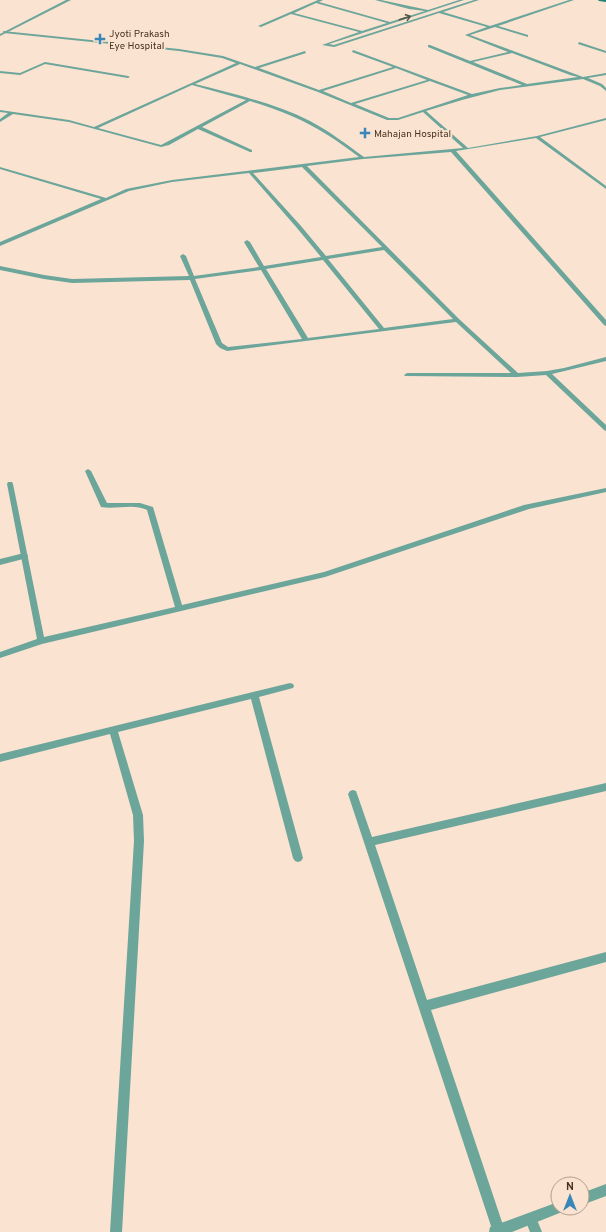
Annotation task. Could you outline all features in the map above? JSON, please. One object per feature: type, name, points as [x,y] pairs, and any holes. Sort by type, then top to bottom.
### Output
[{"type":"main road","points":[[600,0],[606,1]]},
{"type":"street","points":[[2,33],[68,0]]},
{"type":"street","points":[[260,26],[322,0]]},
{"type":"street","points":[[378,0],[409,8],[440,12],[528,36]]},
{"type":"street","points":[[462,0],[324,45],[334,46],[476,0]]},
{"type":"street","points":[[572,0],[467,35],[598,83],[606,90]]},
{"type":"street","points":[[316,2],[398,26]]},
{"type":"street","points":[[290,13],[371,35]]},
{"type":"street","points":[[2,33],[205,53],[256,68],[319,91],[388,119],[398,119],[473,96],[526,85],[606,74]]},
{"type":"street","points":[[579,43],[606,52]]},
{"type":"street","points":[[429,46],[526,85]]},
{"type":"street","points":[[353,51],[473,96]]},
{"type":"street","points":[[256,68],[305,52]]},
{"type":"street","points":[[470,62],[512,52]]},
{"type":"street","points":[[94,128],[239,62]]},
{"type":"street","points":[[0,72],[20,74],[42,64],[48,63],[128,77]]},
{"type":"street","points":[[319,91],[397,67]]},
{"type":"street","points":[[350,104],[431,80]]},
{"type":"street","points":[[191,84],[249,100],[287,113],[322,129],[363,158]]},
{"type":"street","points":[[0,111],[53,118],[161,146],[249,100]]},
{"type":"street","points":[[424,111],[467,149]]},
{"type":"street","points":[[0,121],[13,112]]},
{"type":"street","points":[[0,244],[105,198],[143,186],[363,158],[467,149],[537,137],[606,119]]},
{"type":"street","points":[[198,127],[250,151]]},
{"type":"street","points":[[537,137],[606,188]]},
{"type":"street","points":[[453,150],[606,324]]},
{"type":"street","points":[[302,166],[457,320],[517,375]]},
{"type":"street","points":[[0,168],[105,198]]},
{"type":"street","points":[[250,172],[325,258],[383,330]]},
{"type":"street","points":[[247,242],[306,340]]},
{"type":"street","points":[[0,268],[57,280],[72,281],[191,278],[386,248]]},
{"type":"street","points":[[183,256],[219,344],[222,347],[234,348],[306,340],[457,320]]},
{"type":"street","points":[[407,375],[517,375],[547,373],[564,370],[606,358]]},
{"type":"street","points":[[547,373],[606,429]]},
{"type":"street","points":[[88,471],[104,505],[114,507],[145,505],[150,509],[179,608]]},
{"type":"street","points":[[10,484],[41,641]]},
{"type":"street","points":[[0,655],[41,641],[325,574],[527,507],[606,490]]},
{"type":"street","points":[[0,562],[24,556]]},
{"type":"street","points":[[0,758],[290,686]]},
{"type":"street","points":[[254,695],[298,858]]},
{"type":"street","points":[[113,730],[138,815],[139,841],[116,1232]]},
{"type":"street","points":[[369,842],[606,787]]},
{"type":"street","points":[[353,794],[497,1231],[550,1211]]},
{"type":"street","points":[[424,1006],[606,957]]},
{"type":"street","points":[[590,1196],[606,1190]]},
{"type":"street","points":[[531,1219],[536,1232]]},
{"type":"place","name":"Jyoti Prakash Eye Hospital","points":[[100,39]]},
{"type":"place","name":"Mahajan Hospital","points":[[365,133]]}]
